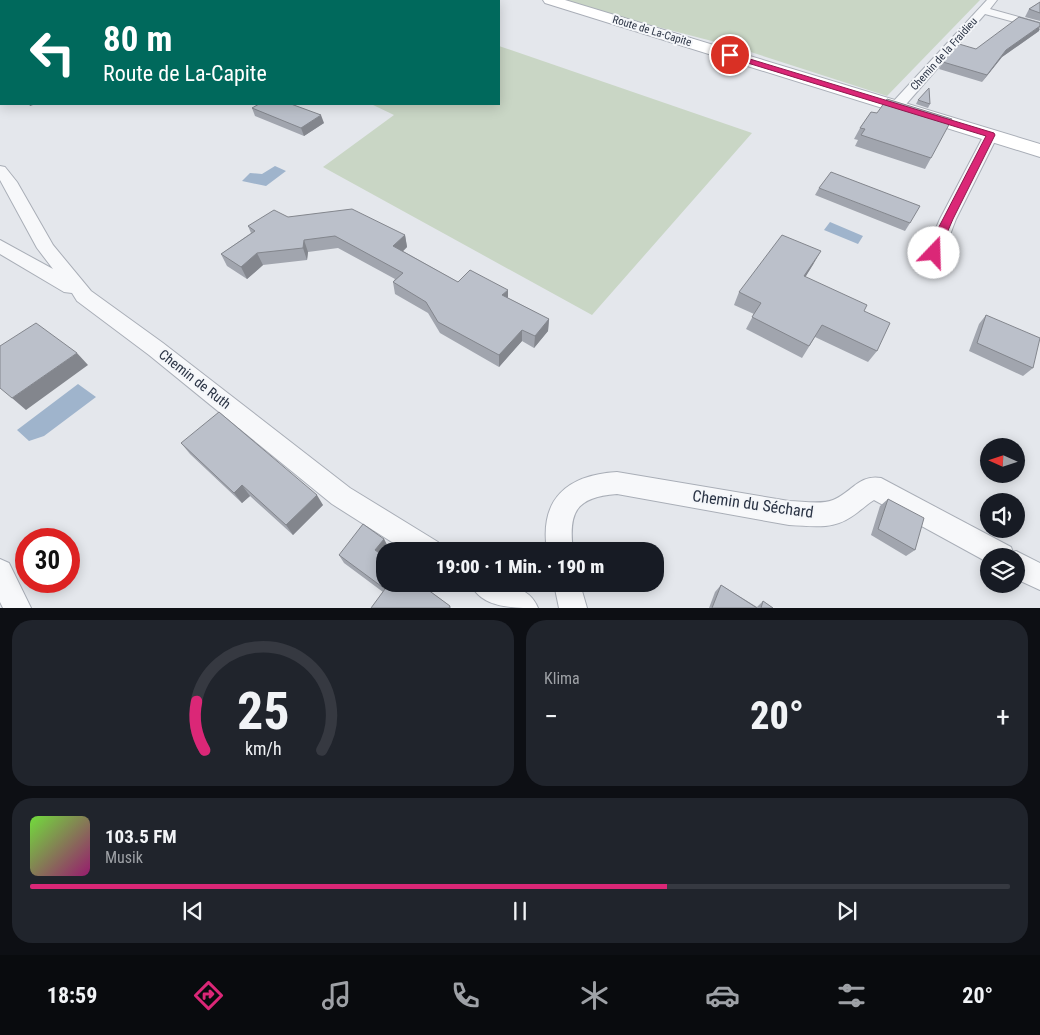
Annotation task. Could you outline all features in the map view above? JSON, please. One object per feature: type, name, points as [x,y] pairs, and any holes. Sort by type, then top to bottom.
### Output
[{"type":"street","name":"Route de La-Capite","points":[[550,0],[1040,151]]},
{"type":"street","name":"Chemin de la Fraidieu","points":[[896,107],[992,0]]},
{"type":"street","points":[[983,10],[1040,26]]},
{"type":"street","points":[[934,253],[935,246],[948,219],[991,135]]},
{"type":"street","name":"Chemin de Ruth","points":[[0,170],[12,185],[46,248],[60,269],[84,296],[164,355],[341,496],[415,542]]},
{"type":"street","points":[[0,246],[84,296]]},
{"type":"street","name":"Chemin du Séchard","points":[[558,542],[558,519],[568,501],[584,488],[593,485],[617,483],[790,512],[817,514],[831,513],[842,509],[872,488],[881,490],[987,548]]},
{"type":"street","points":[[1025,569],[1040,577]]},
{"type":"street","points":[[0,572],[18,608]]},
{"type":"street","points":[[497,592],[524,608]]},
{"type":"street","points":[[570,592],[573,608]]},
{"type":"green space","points":[[565,0],[980,0],[887,96],[735,47],[627,19]]},
{"type":"green space","points":[[500,46],[752,133],[592,315],[323,167],[394,115],[373,105],[500,105]]},
{"type":"water","points":[[275,166],[286,171],[266,186],[242,181],[250,173],[262,174]]},
{"type":"water","points":[[830,222],[863,236],[858,244],[824,230]]},
{"type":"water","points":[[78,384],[96,397],[44,436],[29,441],[17,430]]},
{"type":"building","points":[[1040,2],[1040,13],[1029,9]]},
{"type":"building","points":[[1019,17],[1040,23],[1040,26],[1006,50],[987,75],[943,62],[959,44],[976,49]]},
{"type":"building","points":[[929,88],[930,104],[918,100]]},
{"type":"building","points":[[887,99],[952,119],[931,158],[861,135],[865,129],[860,128],[871,112],[877,113]]},
{"type":"building","points":[[257,105],[294,105],[321,115],[301,128],[252,108]]},
{"type":"building","points":[[831,172],[920,206],[910,223],[819,188]]},
{"type":"building","points":[[352,209],[405,235],[393,246],[458,282],[470,270],[508,290],[502,295],[549,319],[535,336],[522,330],[499,355],[438,322],[426,302],[393,282],[403,273],[335,236],[304,240],[303,248],[257,253],[241,267],[221,254],[255,231],[248,226],[274,210],[288,217]]},
{"type":"building","points":[[782,235],[821,251],[804,276],[867,305],[864,311],[890,323],[877,351],[822,325],[809,346],[752,317],[761,303],[739,292]]},
{"type":"building","points":[[986,315],[1040,338],[1033,368],[977,343]]},
{"type":"building","points":[[36,323],[77,353],[12,398],[0,388],[0,346]]},
{"type":"building","points":[[219,412],[317,495],[286,525],[242,485],[234,493],[181,443]]},
{"type":"building","points":[[888,499],[924,518],[915,550],[878,529]]},
{"type":"building","points":[[363,524],[384,539],[382,542],[376,542],[376,582],[339,555]]},
{"type":"building","points":[[721,585],[757,608],[712,608]]},
{"type":"building","points":[[383,592],[431,592],[450,606],[449,608],[371,608]]},
{"type":"building","points":[[763,601],[773,608],[761,608]]},
{"type":"route","points":[[730,55],[991,135],[948,219],[935,246],[934,253]]}]
